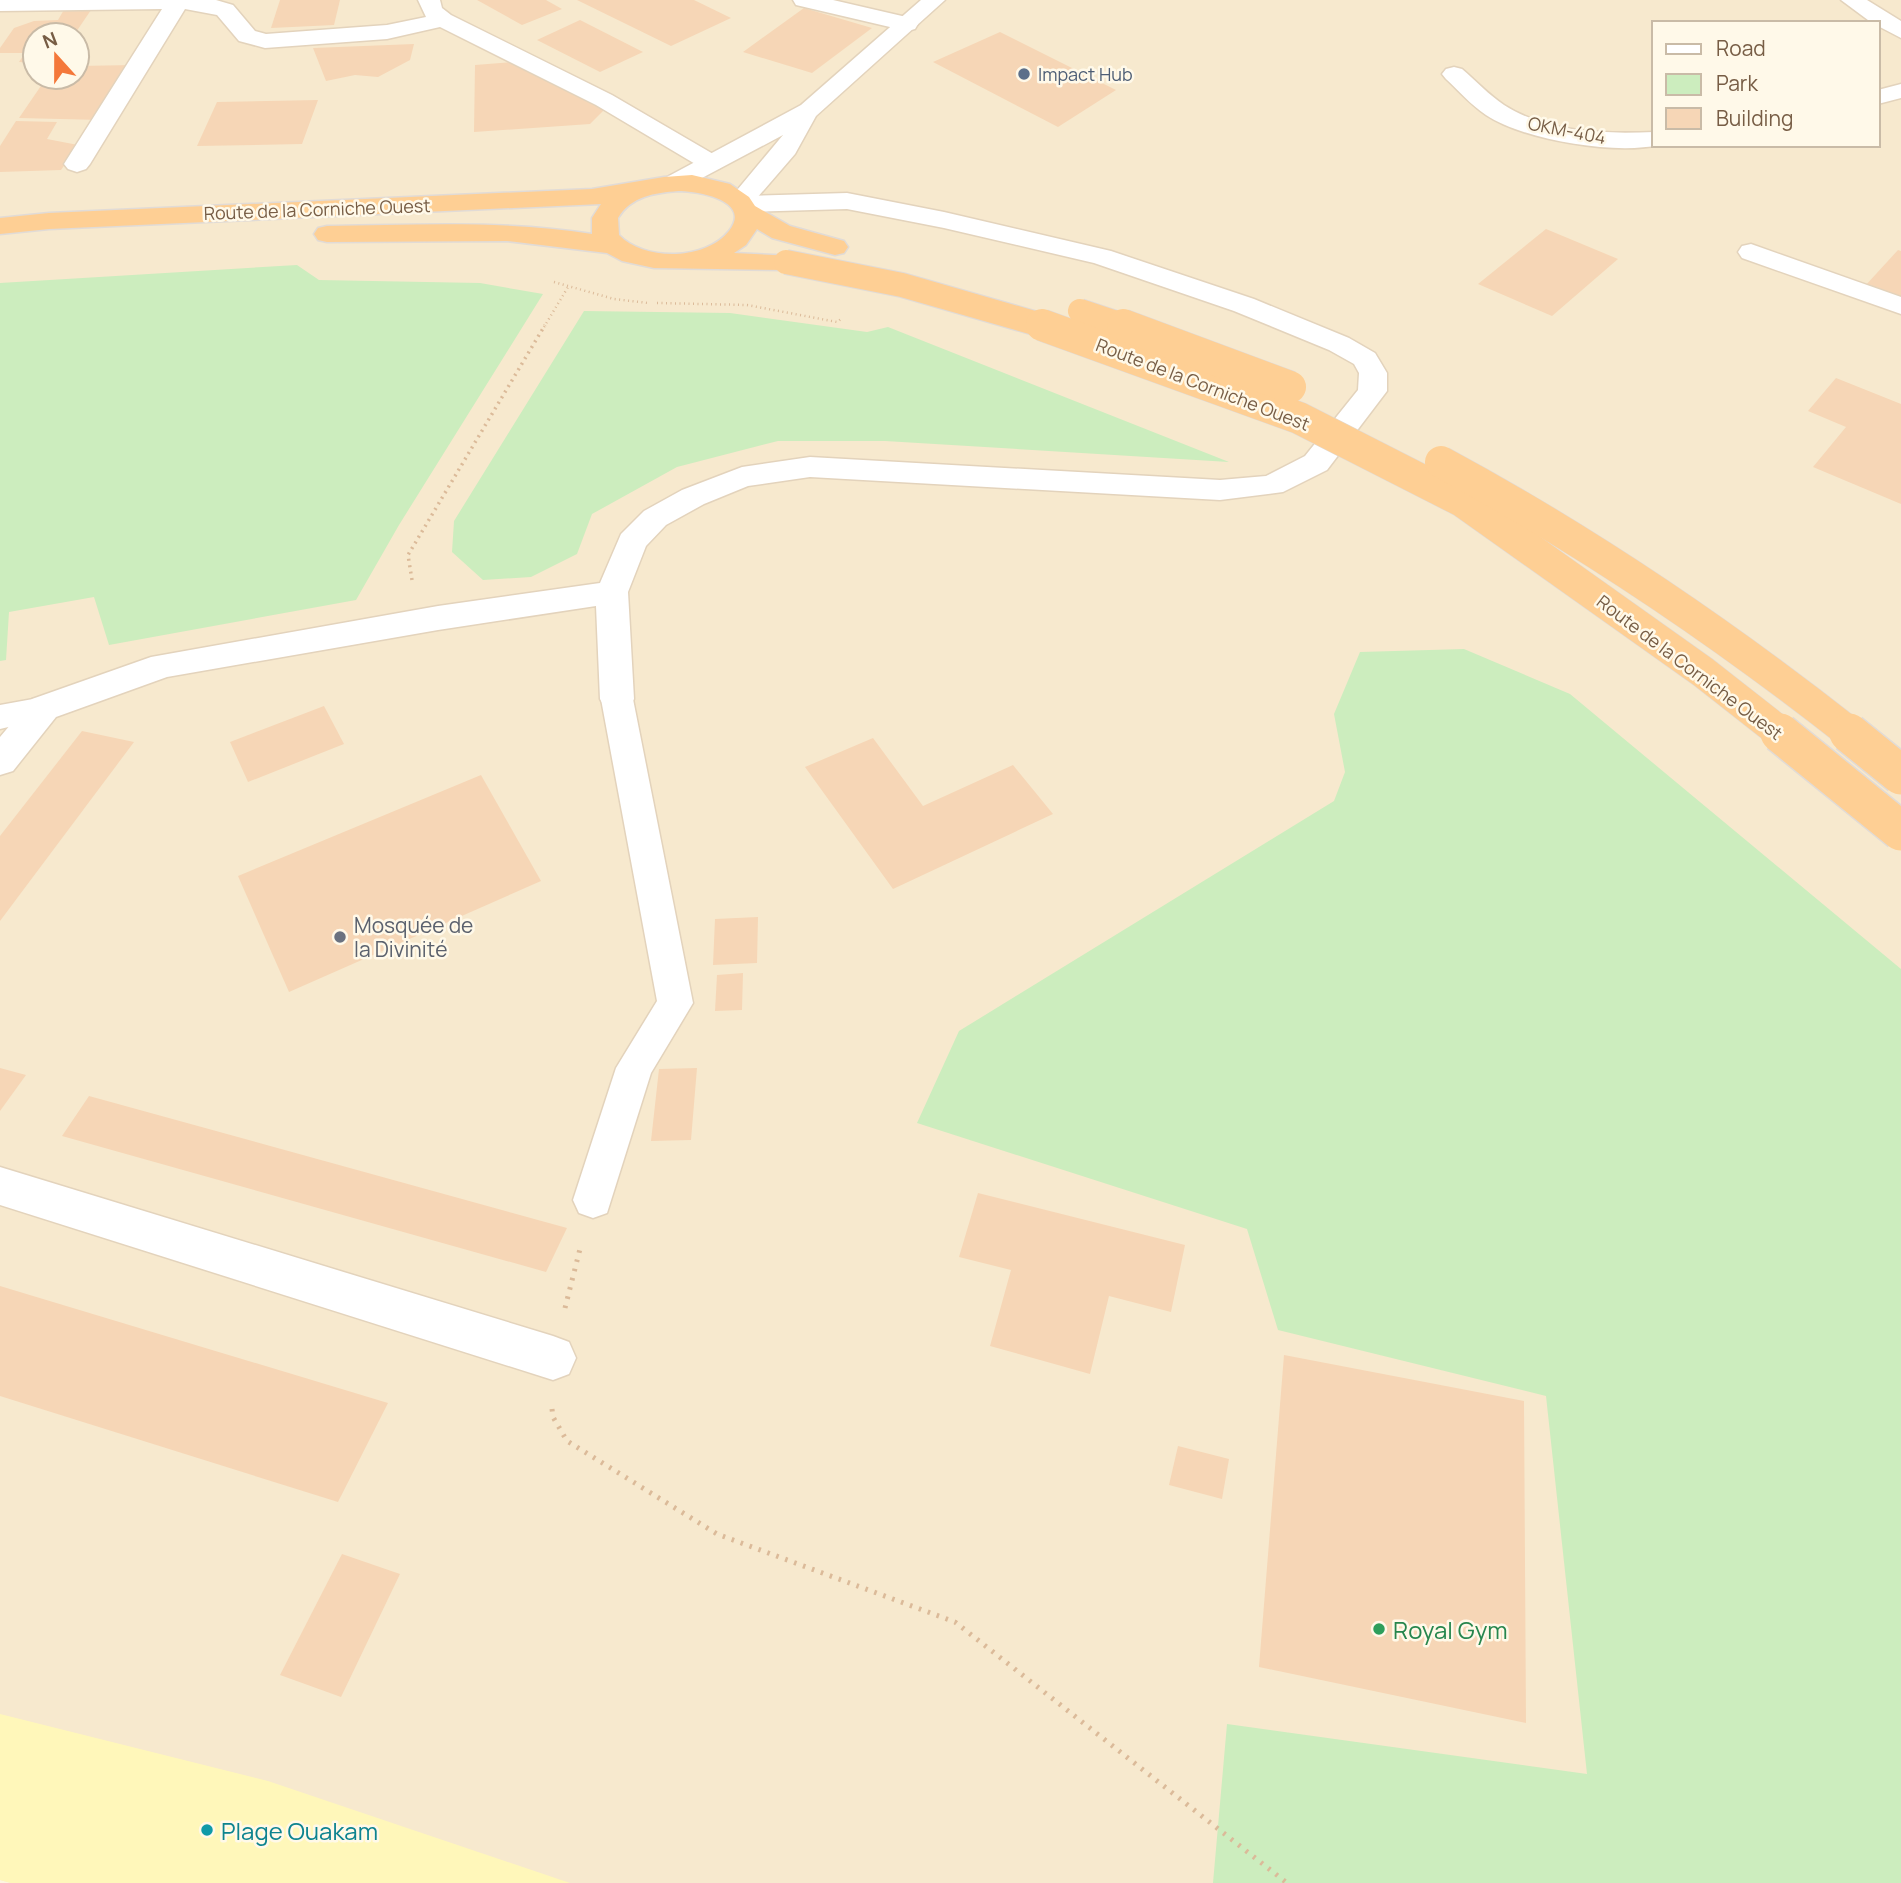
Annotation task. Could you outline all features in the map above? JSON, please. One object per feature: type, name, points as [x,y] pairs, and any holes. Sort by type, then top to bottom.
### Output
[{"type":"highway","name":"Route de la Corniche Ouest","points":[[0,226],[63,220],[569,199],[633,192],[676,182],[714,187],[730,193],[781,232],[1012,289],[1169,340],[1322,400],[1486,485],[1655,593],[1814,704],[1901,775]]},
{"type":"highway","points":[[614,246],[605,236],[603,224],[608,212],[618,201],[633,192]]},
{"type":"highway","points":[[681,261],[704,256],[731,243],[746,225],[744,206]]},
{"type":"highway","name":"Route de la Corniche Ouest","points":[[0,250],[100,240],[329,234],[517,233],[564,236],[614,246],[643,259],[786,262],[902,285],[1063,331],[1299,418],[1462,501],[1703,672],[1901,831]]},
{"type":"street","points":[[429,0],[432,10],[443,20],[604,100],[712,163]]},
{"type":"street","points":[[804,0],[907,24]]},
{"type":"street","points":[[676,182],[810,110],[934,0]]},
{"type":"street","points":[[1852,0],[1901,31]]},
{"type":"street","points":[[0,4],[178,2],[209,5],[225,10],[247,36],[265,41],[387,33],[443,20]]},
{"type":"street","points":[[77,164],[178,2]]},
{"type":"street","name":"OKM-404","points":[[1454,74],[1496,110],[1529,126],[1596,138],[1652,139]]},
{"type":"street","points":[[1880,96],[1901,91]]},
{"type":"street","points":[[744,206],[786,149],[810,110]]},
{"type":"street","points":[[617,699],[612,592],[632,542],[655,518],[693,497],[742,477],[810,467],[1220,490],[1272,485],[1316,463],[1372,391],[1373,373],[1365,359],[1339,344],[1244,305],[1102,257],[944,220],[847,201],[744,206]]},
{"type":"street","points":[[1751,252],[1901,306]]},
{"type":"street","points":[[0,762],[44,708],[163,666],[438,618],[612,592]]},
{"type":"street","points":[[0,1186],[553,1358]]},
{"type":"lane","points":[[593,1200],[634,1068],[675,1003],[617,699]]},
{"type":"lane","points":[[0,717],[44,708]]},
{"type":"path","points":[[543,278],[614,299],[667,304],[747,305],[837,321],[845,316]]},
{"type":"path","points":[[408,555],[573,279]]},
{"type":"path","points":[[593,1200],[553,1358],[549,1385],[553,1417],[567,1441],[717,1534],[956,1622],[1287,1883]]},
{"type":"shaded area","points":[[0,0],[1901,0],[1901,1883],[11,1883],[0,1880]]},
{"type":"green space","points":[[297,265],[319,280],[480,283],[543,294],[399,525],[356,600],[109,645],[94,597],[9,612],[6,660],[0,661],[0,283]]},
{"type":"green space","points":[[584,311],[730,313],[867,332],[888,327],[1229,462],[885,441],[778,441],[677,467],[592,514],[577,554],[531,577],[483,580],[452,552],[454,521]]},
{"type":"green space","points":[[1464,649],[1570,694],[1901,969],[1901,1883],[1213,1883],[1227,1724],[1587,1774],[1546,1396],[1278,1330],[1247,1229],[917,1123],[959,1031],[1334,801],[1345,772],[1334,714],[1360,652]]},
{"type":"sand","name":"Plage Ouakam","points":[[0,1714],[268,1781],[570,1883],[11,1883],[0,1880]]},
{"type":"building","points":[[280,0],[340,0],[334,25],[271,28]]},
{"type":"building","points":[[477,0],[546,0],[562,9],[522,25]]},
{"type":"building","points":[[577,0],[694,0],[731,18],[671,46]]},
{"type":"building","points":[[65,8],[91,10],[84,21],[34,21],[58,20]]},
{"type":"building","points":[[804,8],[872,28],[812,73],[743,52]]},
{"type":"building","points":[[580,20],[643,52],[600,72],[537,40]]},
{"type":"building","points":[[21,26],[21,53],[0,53],[0,48],[14,28]]},
{"type":"building","points":[[1000,32],[1116,90],[1058,127],[933,62]]},
{"type":"building","points":[[414,44],[410,60],[378,77],[355,75],[326,81],[313,48]]},
{"type":"building","points":[[514,62],[604,110],[590,124],[474,132],[475,65]]},
{"type":"building","points":[[134,65],[101,120],[19,118],[37,91],[91,91],[91,66]]},
{"type":"building","points":[[318,100],[302,144],[197,146],[217,102]]},
{"type":"building","points":[[16,121],[57,122],[47,139],[78,145],[61,170],[0,172],[0,146]]},
{"type":"building","points":[[1546,229],[1618,259],[1552,316],[1478,284]]},
{"type":"building","points":[[1898,250],[1901,251],[1901,299],[1865,286]]},
{"type":"building","points":[[1836,378],[1901,404],[1901,504],[1813,467],[1846,427],[1808,411]]},
{"type":"building","points":[[324,706],[344,744],[248,782],[230,742]]},
{"type":"building","points":[[82,731],[134,742],[0,921],[0,836]]},
{"type":"building","points":[[873,738],[923,806],[1013,765],[1053,814],[893,889],[805,767]]},
{"type":"building","name":"Mosquée de la Divinité","points":[[481,775],[541,881],[289,992],[238,876]]},
{"type":"building","points":[[758,917],[757,963],[713,965],[715,919]]},
{"type":"building","points":[[743,973],[742,1010],[715,1011],[717,975]]},
{"type":"building","points":[[0,1068],[26,1075],[0,1111]]},
{"type":"building","points":[[697,1068],[691,1140],[651,1141],[659,1069]]},
{"type":"building","points":[[89,1096],[567,1228],[546,1272],[62,1136]]},
{"type":"building","points":[[978,1193],[1185,1245],[1171,1312],[1109,1296],[1090,1374],[990,1346],[1011,1270],[959,1257]]},
{"type":"building","points":[[0,1286],[388,1403],[338,1502],[0,1396]]},
{"type":"building","points":[[1284,1355],[1524,1401],[1526,1723],[1259,1667]]},
{"type":"building","points":[[1178,1446],[1229,1459],[1222,1499],[1169,1485]]},
{"type":"building","points":[[342,1554],[400,1574],[341,1697],[280,1675]]},
{"type":"place","name":"Impact Hub","points":[[1024,74]]},
{"type":"place","name":"Mosquée de la Divinité","points":[[340,937]]},
{"type":"place","name":"Royal Gym","points":[[1379,1629]]},
{"type":"place","name":"Plage Ouakam","points":[[207,1830]]}]
